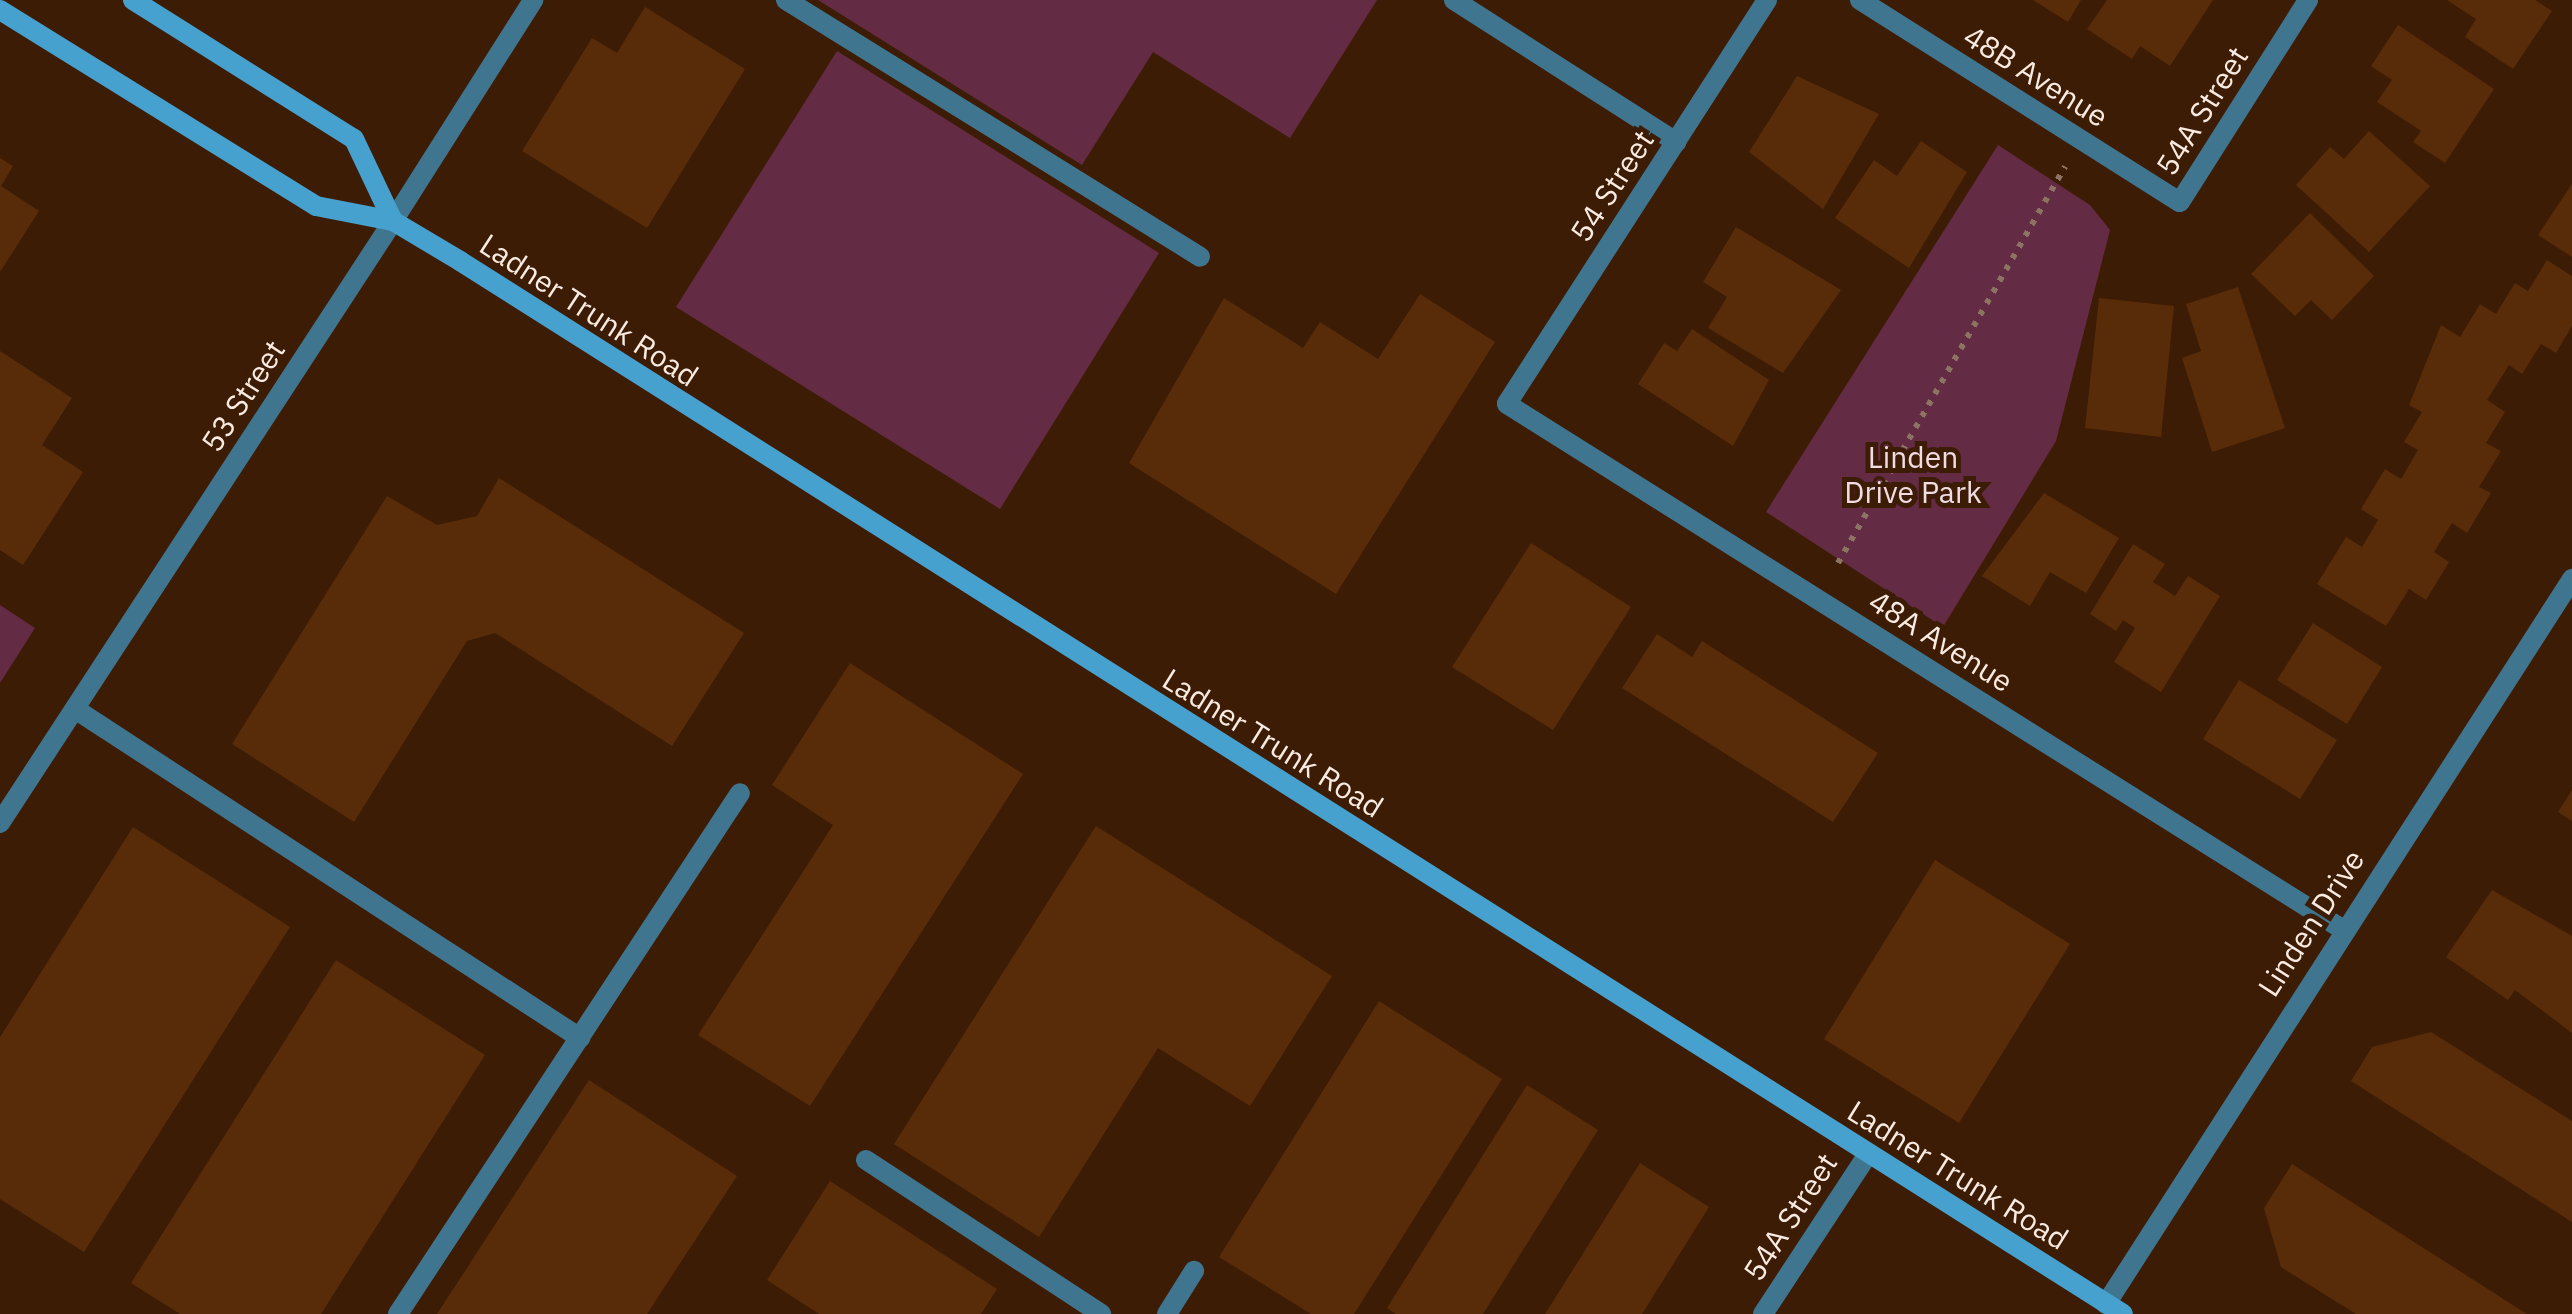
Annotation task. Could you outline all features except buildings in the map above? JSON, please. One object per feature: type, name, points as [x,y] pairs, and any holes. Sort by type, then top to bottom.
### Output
[{"type":"main road","points":[[133,0],[354,139],[393,221]]},
{"type":"main road","name":"Ladner Trunk Road","points":[[0,10],[316,206],[393,221],[2114,1309]]},
{"type":"street","name":"53 Street","points":[[0,823],[533,0]]},
{"type":"street","points":[[786,0],[1200,257]]},
{"type":"street","points":[[1454,0],[1676,142]]},
{"type":"street","name":"54 Street","points":[[1508,404],[1767,0]]},
{"type":"street","name":"48B Avenue","points":[[1860,0],[2180,202]]},
{"type":"street","name":"54A Street","points":[[2180,202],[2308,0]]},
{"type":"street","name":"48A Avenue","points":[[1508,404],[2342,929]]},
{"type":"street","name":"Linden Drive","points":[[2114,1309],[2342,929],[2572,579]]},
{"type":"street","points":[[75,709],[580,1038]]},
{"type":"street","points":[[398,1314],[740,794]]},
{"type":"street","name":"54A Street","points":[[1763,1314],[1868,1154]]},
{"type":"street","points":[[866,1160],[1101,1314]]},
{"type":"street","points":[[1166,1314],[1194,1272]]},
{"type":"path","points":[[1838,563],[2080,139]]},
{"type":"green space","points":[[818,0],[1377,0],[1290,138],[1153,52],[1082,165]]},
{"type":"green space","points":[[837,51],[1159,253],[1000,509],[676,307]]},
{"type":"green space","name":"Linden Drive Park","points":[[1998,145],[2090,205],[2110,230],[2056,441],[1943,627],[1766,512]]},
{"type":"green space","points":[[0,605],[35,628],[0,683]]}]
